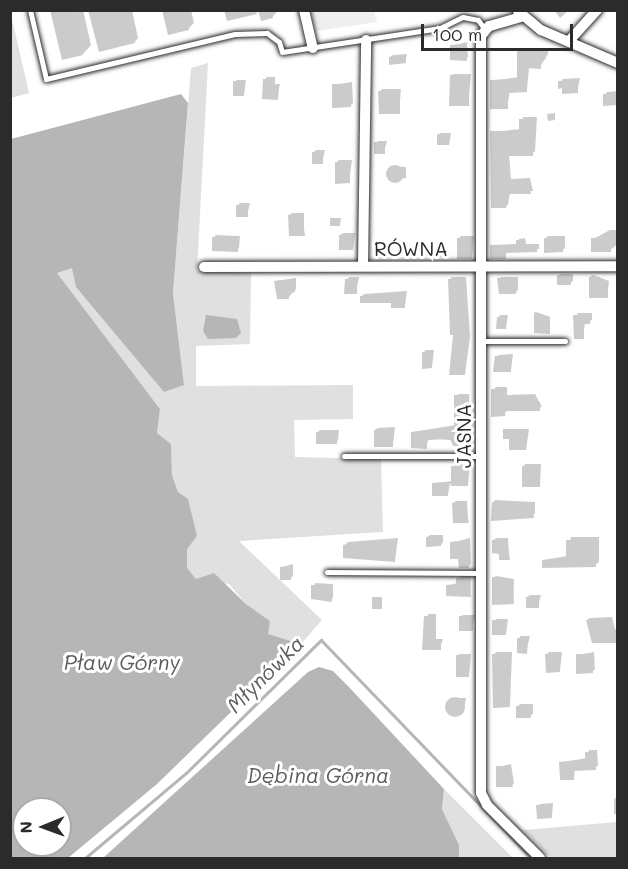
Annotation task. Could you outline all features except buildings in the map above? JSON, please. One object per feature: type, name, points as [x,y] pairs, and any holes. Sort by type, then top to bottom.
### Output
[{"type":"street","points":[[304,10],[314,48]]},
{"type":"street","points":[[569,41],[591,12]]},
{"type":"street","points":[[484,28],[519,14],[569,41],[618,63]]},
{"type":"street","name":"JASNA","points":[[484,28],[480,92],[481,793],[487,805],[540,858]]},
{"type":"street","points":[[363,266],[366,40]]},
{"type":"street","name":"RÓWNA","points":[[204,267],[618,266]]},
{"type":"lane","points":[[30,10],[46,79],[235,34],[267,33],[279,42],[282,52],[440,27],[463,17],[478,20],[484,28]]},
{"type":"lane","points":[[481,341],[565,341]]},
{"type":"lane","points":[[344,456],[481,456]]},
{"type":"lane","points":[[327,573],[481,573]]},
{"type":"shaded area","points":[[311,11],[374,11],[377,22],[317,31]]},
{"type":"shaded area","points":[[11,15],[29,93],[10,98]]},
{"type":"shaded area","points":[[208,63],[197,271],[251,273],[250,344],[196,346],[196,386],[353,385],[353,419],[294,420],[295,457],[381,459],[383,532],[239,541],[322,620],[301,644],[267,634],[270,621],[246,604],[229,584],[196,579],[187,568],[178,492],[172,475],[171,444],[157,433],[160,409],[56,272],[72,268],[184,385],[173,293],[191,68]]},
{"type":"shaded area","points":[[444,789],[513,858],[459,858],[459,845],[442,809]]},
{"type":"shaded area","points":[[617,822],[617,857],[551,858],[523,830]]},
{"type":"water","name":"Pław Górny","points":[[181,94],[188,103],[173,293],[184,385],[164,392],[76,287],[72,268],[57,273],[160,409],[157,433],[171,444],[172,475],[178,492],[188,499],[197,536],[187,549],[187,568],[196,579],[214,573],[246,604],[270,621],[268,634],[301,644],[157,784],[72,855],[72,797],[12,797],[12,857],[69,857],[11,858],[11,139]]},
{"type":"water","points":[[206,315],[237,319],[241,333],[236,338],[208,339],[203,331]]},
{"type":"water","name":"Dębina Górna","points":[[319,667],[333,671],[444,789],[442,809],[459,845],[459,858],[103,858],[308,672]]},
{"type":"waterway","name":"Młynówka","points":[[85,858],[186,773],[321,640],[531,858]]}]
